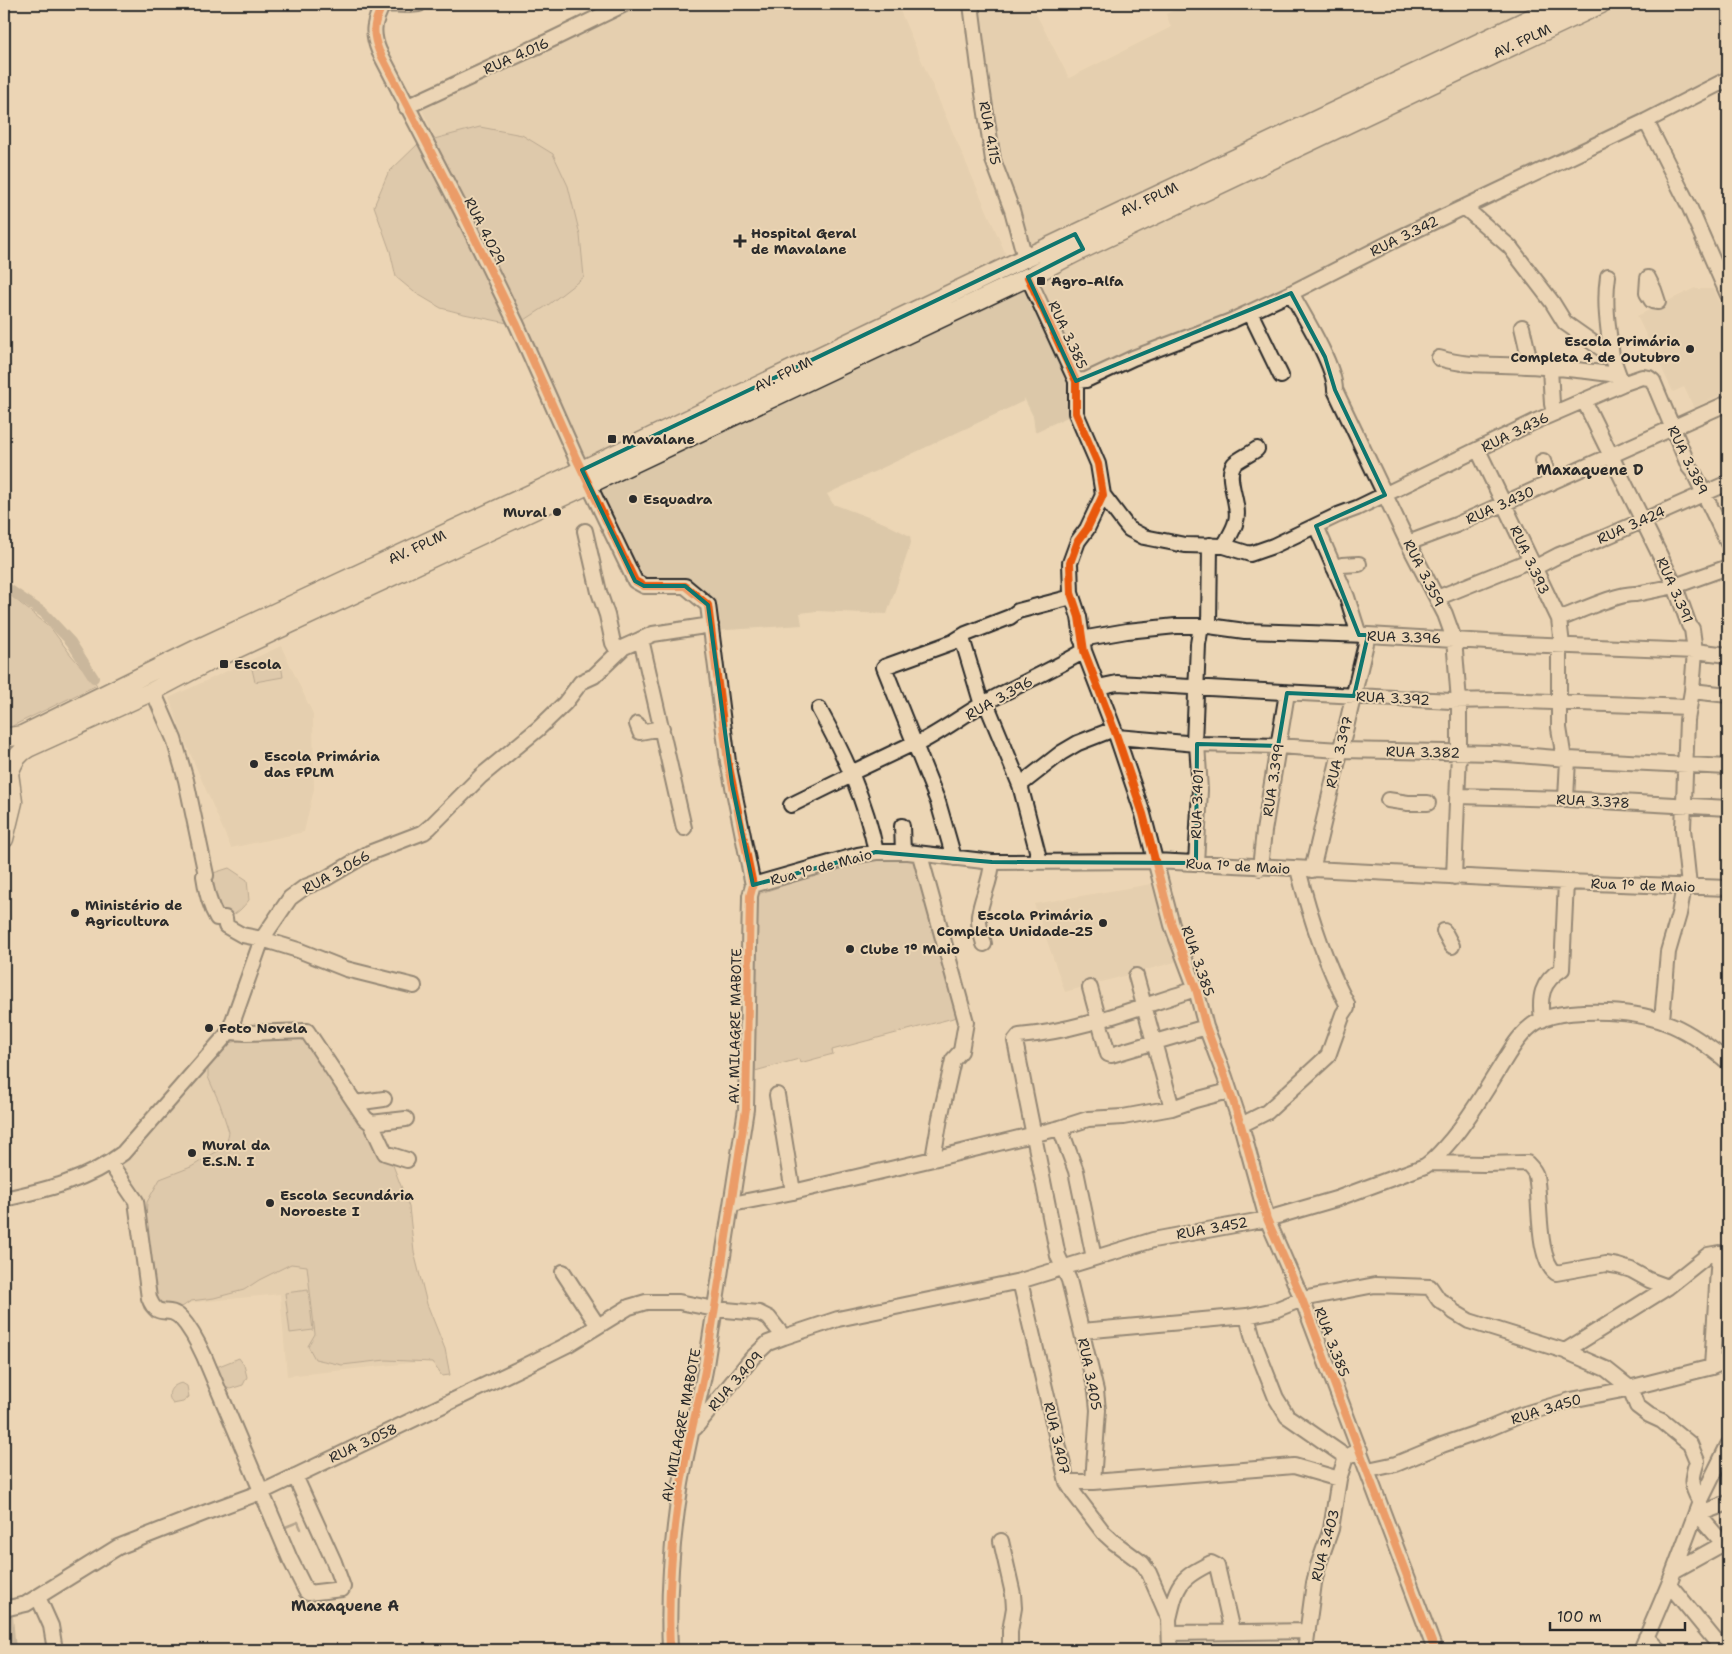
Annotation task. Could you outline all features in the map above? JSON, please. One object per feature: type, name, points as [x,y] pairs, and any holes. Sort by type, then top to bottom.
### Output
[{"type":"main road","name":"AV. FPLM","points":[[4,738],[22,735],[199,648],[583,482],[1028,277],[1079,242],[1446,58],[1561,4]]},
{"type":"main road","name":"AV. FPLM","points":[[583,482],[619,453],[1025,258],[1079,242],[1454,73],[1601,4]]},
{"type":"main road","points":[[1446,58],[1454,73]]},
{"type":"main road","points":[[4,839],[13,802],[6,766],[20,753],[154,691],[206,663],[583,482]]},
{"type":"street","points":[[382,4],[419,4]]},
{"type":"street","name":"RUA 4.029","points":[[382,4],[375,19],[373,30],[375,42],[517,325],[583,482]]},
{"type":"street","name":"RUA 4.016","points":[[406,106],[625,4]]},
{"type":"street","name":"RUA 4.115","points":[[971,4],[993,160],[1012,210],[1025,258]]},
{"type":"street","name":"RUA 3.342","points":[[1076,381],[1086,380],[1133,358],[1231,321],[1728,80]]},
{"type":"street","points":[[1646,121],[1727,287]]},
{"type":"street","points":[[1464,207],[1510,247],[1552,302],[1565,323],[1612,356]]},
{"type":"street","points":[[1439,358],[1451,362],[1550,368],[1620,379],[1612,356],[1606,308],[1605,295],[1608,276]]},
{"type":"street","name":"RUA 3.385","points":[[1028,277],[1076,381],[1076,413],[1098,464],[1103,495],[1072,554],[1070,580],[1072,597],[1079,617],[1083,645],[1143,814],[1172,925],[1196,989],[1206,1027],[1241,1125],[1267,1219],[1302,1299],[1435,1650]]},
{"type":"street","name":"RUA 3.359","points":[[1291,293],[1325,356],[1335,381],[1336,390],[1408,543],[1437,598],[1454,639],[1459,701],[1458,796],[1454,877]]},
{"type":"street","points":[[1250,312],[1281,376]]},
{"type":"street","points":[[1522,327],[1529,366]]},
{"type":"street","points":[[1550,368],[1554,413]]},
{"type":"street","name":"RUA 3.436","points":[[1103,495],[1129,529],[1144,537],[1185,545],[1224,546],[1250,554],[1273,546],[1385,495],[1422,475],[1554,413],[1584,401],[1620,379],[1649,378]]},
{"type":"street","name":"RUA 3.389","points":[[1649,378],[1653,381],[1689,466],[1728,543]]},
{"type":"street","name":"RUA 3.391","points":[[1584,401],[1675,586],[1692,629],[1695,651],[1692,692],[1687,720],[1683,805],[1687,886],[1668,952],[1662,1020]]},
{"type":"street","name":"RUA 3.430","points":[[1408,543],[1456,526],[1728,404]]},
{"type":"street","points":[[1224,546],[1237,516],[1231,470],[1235,462],[1257,449]]},
{"type":"street","name":"RUA 3.393","points":[[1478,450],[1559,619],[1561,645],[1559,728],[1566,759],[1566,799]]},
{"type":"street","points":[[1544,461],[1551,483]]},
{"type":"street","name":"AV. MILAGRE MABOTE","points":[[583,482],[636,581],[644,586],[685,586],[708,604],[728,762],[752,885],[750,896],[746,1109],[715,1309],[699,1404],[691,1433],[673,1548],[669,1596],[670,1650]]},
{"type":"street","name":"RUA 3.424","points":[[1437,598],[1601,540],[1728,483]]},
{"type":"street","points":[[1316,526],[1364,635]]},
{"type":"street","points":[[585,531],[599,592],[607,615],[613,643],[618,652]]},
{"type":"street","name":"RUA 3.401","points":[[1196,863],[1200,790],[1195,744],[1195,688],[1198,644],[1205,626],[1210,545]]},
{"type":"street","points":[[1334,568],[1342,565],[1359,564]]},
{"type":"street","points":[[1559,619],[1630,594],[1675,586],[1728,567]]},
{"type":"street","points":[[954,858],[945,824],[884,666],[962,638],[971,632],[1010,617],[1018,611],[1072,597]]},
{"type":"street","name":"RUA 3.066","points":[[4,1199],[49,1190],[92,1173],[123,1153],[229,1032],[262,939],[290,898],[305,887],[325,879],[369,853],[424,832],[481,776],[515,749],[565,703],[581,682],[594,676],[624,647],[652,634],[711,625]]},
{"type":"street","name":"RUA 3.396","points":[[791,805],[931,737],[984,704],[1058,666],[1083,645],[1127,631],[1176,626],[1205,626],[1245,631],[1454,639],[1695,651],[1728,655]]},
{"type":"street","name":"RUA 3.397","points":[[1312,870],[1354,696],[1364,635]]},
{"type":"street","points":[[962,638],[984,704],[1020,785],[1040,862]]},
{"type":"street","points":[[642,639],[684,828]]},
{"type":"street","name":"RUA 3.392","points":[[1098,687],[1117,684],[1459,701],[1499,700],[1689,707]]},
{"type":"street","points":[[154,691],[174,739],[186,780],[210,907],[217,918],[225,918],[226,926],[242,936],[262,939],[298,950],[346,969],[414,986]]},
{"type":"street","points":[[1692,692],[1728,695]]},
{"type":"street","name":"RUA 3.399","points":[[1260,868],[1264,831],[1287,693]]},
{"type":"street","points":[[819,709],[852,774],[869,819],[876,852]]},
{"type":"street","points":[[637,724],[640,732],[662,728]]},
{"type":"street","points":[[1020,785],[1061,753],[1078,743],[1115,733]]},
{"type":"street","name":"RUA 3.382","points":[[1115,733],[1195,744],[1340,750],[1495,753],[1566,759],[1728,767]]},
{"type":"street","name":"RUA 3.378","points":[[1458,796],[1566,799],[1728,808]]},
{"type":"street","points":[[1388,800],[1428,803]]},
{"type":"street","points":[[902,826],[903,852]]},
{"type":"street","name":"Rua 1º de Maio","points":[[752,885],[858,855],[876,852],[903,852],[992,862],[1196,863],[1260,868],[1728,888]]},
{"type":"street","points":[[920,855],[966,1022],[961,1051],[953,1060],[933,1159]]},
{"type":"street","points":[[984,944],[979,919],[989,884],[992,862]]},
{"type":"street","points":[[1241,1125],[1267,1112],[1328,1056],[1343,1014],[1347,1008],[1347,1004],[1326,961],[1308,910],[1298,869]]},
{"type":"street","points":[[1542,1020],[1540,1007],[1542,990],[1555,974],[1562,969],[1566,882]]},
{"type":"street","points":[[1444,931],[1452,946]]},
{"type":"street","points":[[1136,976],[1172,1108]]},
{"type":"street","points":[[1090,988],[1108,1054],[1111,1055],[1206,1027]]},
{"type":"street","points":[[1099,1022],[1144,1005],[1196,989]]},
{"type":"street","name":"RUA 3.452","points":[[784,1337],[838,1319],[1020,1282],[1169,1236],[1267,1219],[1336,1199],[1431,1163],[1464,1124],[1512,1048],[1527,1029],[1542,1020],[1567,1014],[1599,1012],[1648,1016],[1688,1032],[1703,1041],[1728,1062]]},
{"type":"street","name":"RUA 3.405","points":[[1094,1482],[1098,1410],[1096,1391],[1069,1280],[1058,1256],[1032,1134],[1015,1041],[1019,1036],[1099,1022]]},
{"type":"street","points":[[229,1032],[307,1031],[365,1118],[371,1122],[386,1153],[407,1160]]},
{"type":"street","points":[[732,1204],[793,1192],[933,1159],[1060,1128],[1088,1119],[1123,1117],[1172,1108],[1229,1091]]},
{"type":"street","points":[[778,1095],[793,1192]]},
{"type":"street","points":[[355,1103],[384,1099]]},
{"type":"street","points":[[371,1122],[406,1119]]},
{"type":"street","points":[[1060,1128],[1076,1171],[1094,1258]]},
{"type":"street","points":[[110,1163],[136,1201],[149,1298],[152,1306],[158,1311],[175,1313],[194,1336],[290,1559],[306,1591],[308,1593],[342,1589],[343,1587],[334,1562],[295,1476]]},
{"type":"street","points":[[1431,1163],[1527,1163],[1536,1174],[1541,1236],[1550,1268],[1556,1273],[1606,1264],[1631,1270],[1649,1280],[1668,1287]]},
{"type":"street","points":[[1565,1351],[1668,1287],[1708,1255],[1724,1252],[1712,1367]]},
{"type":"street","points":[[563,1272],[598,1326]]},
{"type":"street","name":"RUA 3.407","points":[[1020,1282],[1067,1482],[1104,1533],[1142,1563],[1149,1572],[1169,1619],[1170,1650]]},
{"type":"street","points":[[1082,1331],[1247,1316],[1275,1310],[1302,1299],[1375,1285],[1430,1287],[1439,1300],[1469,1321],[1565,1351],[1606,1370],[1630,1388],[1637,1406],[1649,1415],[1662,1421],[1690,1444],[1697,1461],[1692,1476],[1698,1509],[1727,1545],[1671,1577]]},
{"type":"street","name":"RUA 3.058","points":[[9,1608],[26,1604],[118,1548],[262,1492],[567,1345],[629,1307],[646,1302],[679,1302],[715,1309]]},
{"type":"street","points":[[715,1309],[765,1314],[784,1337]]},
{"type":"street","points":[[1247,1316],[1254,1342],[1276,1398],[1287,1416],[1346,1457],[1360,1450]]},
{"type":"street","name":"RUA 3.409","points":[[691,1433],[752,1358],[768,1343],[784,1337]]},
{"type":"street","name":"RUA 3.450","points":[[1368,1470],[1396,1464],[1521,1415],[1571,1400],[1630,1388],[1712,1367],[1728,1360]]},
{"type":"street","points":[[1659,1650],[1644,1644],[1698,1509],[1727,1455]]},
{"type":"street","name":"RUA 3.403","points":[[1305,1650],[1314,1583],[1334,1515],[1339,1480],[1346,1457]]},
{"type":"street","points":[[1067,1482],[1094,1482],[1294,1466],[1339,1480]]},
{"type":"street","points":[[1698,1509],[1728,1503]]},
{"type":"street","points":[[1001,1541],[1013,1594],[1014,1608],[1010,1631],[1010,1650]]},
{"type":"street","points":[[1169,1619],[1178,1585],[1191,1572],[1211,1563],[1217,1566],[1232,1631]]},
{"type":"street","points":[[1671,1577],[1723,1650]]},
{"type":"street","points":[[38,1597],[51,1626],[55,1650]]},
{"type":"street","points":[[1170,1633],[1308,1631]]},
{"type":"highlighted area","points":[[1075,234],[1083,249],[1028,277],[1076,381],[1291,293],[1325,357],[1335,390],[1385,495],[1316,526],[1359,635],[1368,635],[1354,696],[1287,693],[1278,746],[1197,744],[1196,863],[992,862],[876,852],[753,885],[732,784],[708,605],[685,586],[644,586],[635,581],[582,470]]},
{"type":"shaded area","points":[[634,4],[897,4],[1007,257],[1022,250],[1001,179],[972,4],[1031,4],[1069,78],[1171,27],[1166,14],[1188,4],[1261,4],[1263,10],[1277,4],[1728,4],[1728,79],[1291,293],[1076,381],[1076,413],[1035,432],[1033,416],[1024,398],[1024,401],[827,494],[833,504],[884,523],[910,536],[911,543],[887,614],[817,611],[800,613],[802,625],[712,631],[695,592],[644,586],[517,325],[421,107]]},
{"type":"shaded area","points":[[480,127],[522,135],[553,154],[568,186],[580,235],[584,277],[548,305],[517,325],[441,308],[414,292],[396,277],[390,251],[374,206],[388,173],[419,143]]},
{"type":"shaded area","name":"Escola Primária Completa 4 de Outubro","points":[[1695,288],[1714,289],[1728,320],[1728,391],[1694,408],[1684,387],[1673,392],[1637,316]]},
{"type":"shaded area","points":[[4,592],[50,627],[97,685],[4,730]]},
{"type":"shaded area","name":"Escola Primária das FPLM","points":[[281,646],[313,714],[314,789],[304,832],[231,848],[184,739],[169,698]]},
{"type":"shaded area","points":[[281,664],[283,677],[255,682],[252,669]]},
{"type":"shaded area","name":"Clube 1º Maio","points":[[885,858],[913,861],[920,865],[961,1016],[832,1050],[833,1054],[800,1063],[799,1059],[755,1071],[758,894],[850,863]]},
{"type":"shaded area","points":[[229,868],[247,880],[249,900],[240,910],[228,917],[210,917],[204,876]]},
{"type":"shaded area","name":"Escola Primária Completa Unidade-25","points":[[1151,884],[1179,961],[1065,992],[1034,904]]},
{"type":"shaded area","name":"Escola Secundária Noroeste I","points":[[280,1030],[301,1030],[391,1160],[409,1207],[414,1252],[427,1304],[445,1349],[450,1375],[442,1376],[432,1362],[386,1360],[342,1365],[315,1359],[308,1346],[315,1334],[307,1266],[291,1264],[244,1290],[214,1298],[191,1301],[179,1309],[152,1318],[144,1309],[141,1298],[149,1277],[145,1237],[147,1202],[160,1179],[191,1167],[226,1146],[229,1132],[220,1104],[208,1077],[208,1062],[230,1043]]},
{"type":"shaded area","name":"Escola Secundária Noroeste I","points":[[306,1035],[439,1360],[287,1376],[280,1294],[159,1306],[146,1200],[138,1198],[116,1168],[233,1041]]},
{"type":"shaded area","points":[[308,1290],[313,1330],[290,1333],[285,1293]]},
{"type":"shaded area","points":[[239,1358],[244,1365],[247,1377],[243,1385],[230,1389],[220,1385],[214,1368]]},
{"type":"shaded area","points":[[182,1383],[187,1386],[189,1397],[183,1402],[173,1404],[169,1397],[170,1390]]},
{"type":"waterway","points":[[4,586],[44,613],[71,642],[94,678]]},
{"type":"waterway","points":[[237,1027],[241,1017]]},
{"type":"waterway","points":[[283,1528],[298,1522],[301,1529]]},
{"type":"waterway","points":[[4,1574],[11,1650]]},
{"type":"cycle path","points":[[383,4],[377,16],[374,32],[379,51],[461,210],[517,325],[576,458],[635,581],[644,586],[685,586],[708,605],[728,762],[753,885],[750,896],[746,1109],[706,1365],[685,1460],[673,1541],[669,1623],[670,1650]]},
{"type":"cycle path","points":[[1028,277],[1076,381],[1076,413],[1098,464],[1103,495],[1087,529],[1078,541],[1070,563],[1071,593],[1079,617],[1084,651],[1117,737],[1143,814],[1172,925],[1196,989],[1206,1027],[1241,1125],[1267,1219],[1302,1299],[1435,1650]]},
{"type":"place","name":"Hospital Geral de Mavalane","points":[[740,241]]},
{"type":"place","name":"Agro-Alfa","points":[[1041,281]]},
{"type":"place","name":"Escola Primária Completa 4 de Outubro","points":[[1690,349]]},
{"type":"place","name":"Mavalane","points":[[612,439]]},
{"type":"place","name":"Esquadra","points":[[633,499]]},
{"type":"place","name":"Mural","points":[[557,512]]},
{"type":"place","name":"Escola","points":[[224,664]]},
{"type":"place","name":"Escola Primária das FPLM","points":[[254,764]]},
{"type":"place","name":"Ministério de Agricultura","points":[[75,913]]},
{"type":"place","name":"Escola Primária Completa Unidade-25","points":[[1103,923]]},
{"type":"place","name":"Clube 1º Maio","points":[[850,949]]},
{"type":"place","name":"Foto Novela","points":[[209,1028]]},
{"type":"place","name":"Mural da E.S.N. I","points":[[192,1153]]},
{"type":"place","name":"Escola Secundária Noroeste I","points":[[270,1203]]},
{"type":"district","name":"Maxaquene D","points":[[1590,470]]},
{"type":"district","name":"Maxaquene A","points":[[345,1606]]}]
